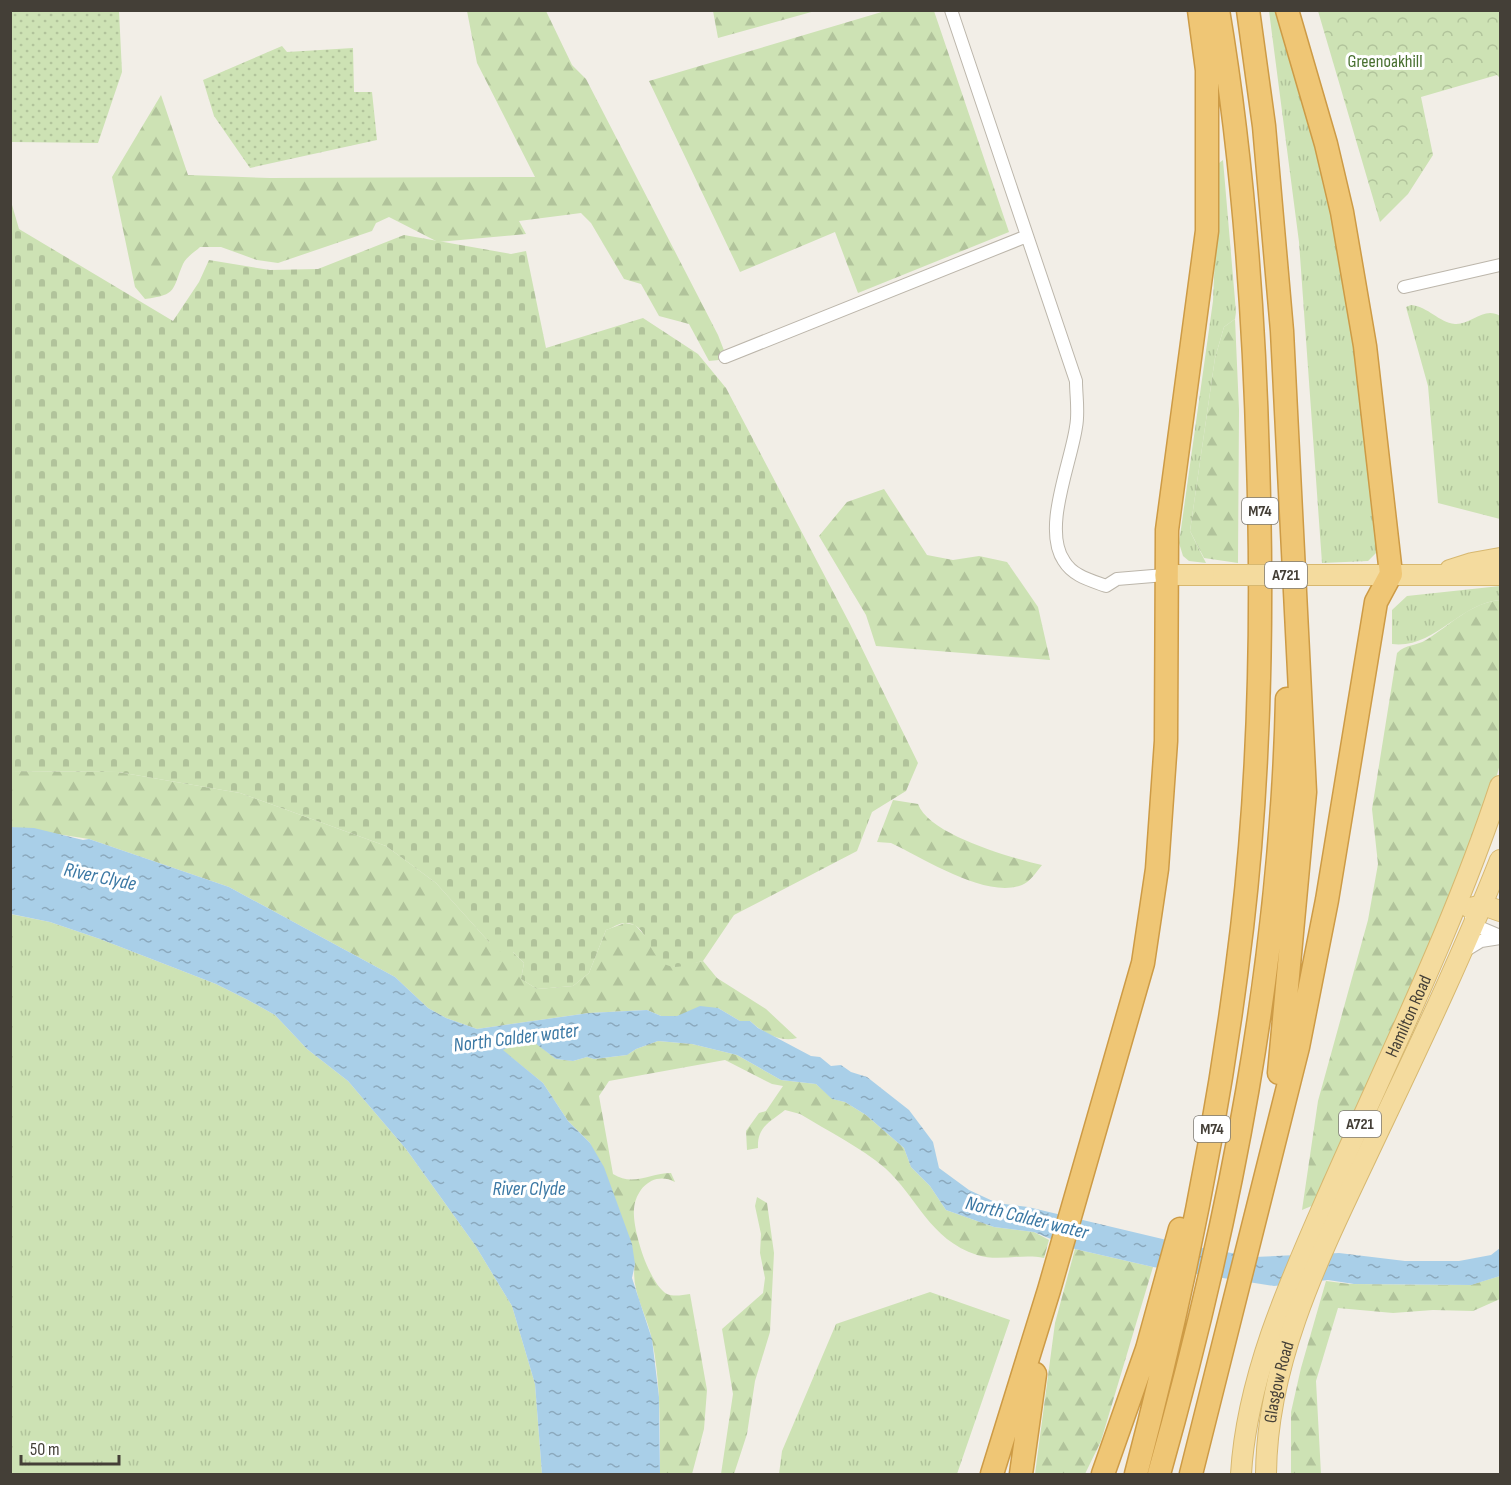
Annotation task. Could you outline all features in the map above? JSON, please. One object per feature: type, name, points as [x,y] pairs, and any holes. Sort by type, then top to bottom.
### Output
[{"type":"highway","points":[[1191,10],[1208,142]]},
{"type":"highway","points":[[992,1474],[1058,1261],[1143,963],[1152,904],[1166,741],[1167,530],[1207,231],[1207,70],[1199,10]]},
{"type":"highway","name":"M74","points":[[1136,1474],[1230,1011],[1242,924],[1257,732],[1261,542],[1249,271],[1218,10]]},
{"type":"highway","name":"M74","points":[[1160,1474],[1208,1294],[1243,1115],[1261,1001],[1283,784],[1290,606],[1286,403],[1265,137],[1248,10]]},
{"type":"highway","points":[[1191,1474],[1298,1047],[1327,900],[1376,602],[1391,574],[1374,408],[1355,281],[1326,144],[1287,10]]},
{"type":"highway","points":[[1269,1166],[1287,1011],[1305,792],[1286,403]]},
{"type":"highway","name":"M74","points":[[1103,1474],[1177,1272]]},
{"type":"highway","points":[[1021,1474],[1049,1290]]},
{"type":"main road","name":"A721","points":[[1439,574],[1472,562],[1500,558]]},
{"type":"main road","name":"A721","points":[[1165,575],[1500,575]]},
{"type":"main road","name":"Hamilton Road","points":[[1316,1243],[1412,1005],[1477,909],[1481,844],[1500,786]]},
{"type":"main road","name":"Hamilton Road","points":[[1316,1243],[1461,953],[1477,909],[1500,860]]},
{"type":"main road","name":"A721","points":[[1295,1294],[1316,1243]]},
{"type":"main road","name":"Glasgow Road","points":[[1241,1474],[1252,1402],[1295,1294]]},
{"type":"main road","name":"Glasgow Road","points":[[1266,1474],[1266,1456],[1278,1380],[1295,1294]]},
{"type":"street","points":[[951,10],[1076,381],[1077,425],[1057,518],[1055,535],[1057,549],[1063,560],[1076,574],[1106,586],[1117,579],[1165,575]]},
{"type":"street","points":[[725,357],[1027,236]]},
{"type":"street","points":[[1404,287],[1500,265]]},
{"type":"street","points":[[1461,953],[1481,941],[1500,937],[1477,909]]},
{"type":"green space","points":[[11,10],[119,11],[122,72],[98,143],[11,142]]},
{"type":"green space","points":[[713,10],[815,11],[718,38]]},
{"type":"green space","points":[[467,11],[546,11],[572,65],[586,79],[718,335],[725,353],[719,360],[709,361],[689,324],[659,316],[641,284],[624,279],[591,223],[581,213],[519,221],[526,234],[438,242],[389,217],[376,223],[372,231],[278,263],[257,260],[221,247],[200,247],[184,261],[175,285],[169,293],[145,299],[135,287],[112,177],[161,95],[188,175],[270,178],[535,177],[477,63]]},
{"type":"green space","points":[[885,11],[934,11],[1009,232],[858,293],[835,232],[740,272],[649,81]]},
{"type":"green space","points":[[1269,11],[1277,11],[1319,145],[1352,300],[1377,552],[1368,561],[1322,563],[1299,242]]},
{"type":"green space","name":"Greenoakhill","points":[[1318,11],[1500,11],[1500,78],[1497,75],[1421,97],[1433,155],[1408,194],[1380,222]]},
{"type":"green space","points":[[282,46],[287,52],[353,48],[354,92],[372,92],[377,140],[250,168],[214,116],[203,80]]},
{"type":"green space","points":[[1223,160],[1236,312],[1235,319],[1224,327],[1215,358],[1190,531],[1206,563],[1189,561],[1183,556],[1179,543],[1213,301],[1219,163]]},
{"type":"green space","points":[[10,198],[19,229],[173,321],[199,282],[209,260],[270,270],[318,269],[404,235],[511,254],[526,251],[546,348],[643,318],[698,354],[726,388],[850,624],[918,763],[906,791],[872,812],[857,851],[734,915],[703,961],[678,967],[666,965],[654,953],[636,926],[622,923],[606,930],[589,973],[573,986],[537,989],[521,979],[524,963],[513,952],[502,953],[489,942],[436,883],[386,846],[240,793],[118,772],[11,771]]},
{"type":"green space","points":[[1411,305],[1455,324],[1467,322],[1488,313],[1500,316],[1500,519],[1438,503],[1428,386],[1406,307]]},
{"type":"green space","points":[[1235,319],[1239,410],[1238,563],[1204,558],[1190,531],[1215,358],[1224,327]]},
{"type":"green space","points":[[884,489],[927,555],[953,560],[979,556],[1007,562],[1038,607],[1050,660],[876,646],[866,615],[819,536],[847,502]]},
{"type":"green space","points":[[1500,586],[1500,600],[1471,609],[1421,640],[1407,644],[1392,644],[1392,610],[1407,596]]},
{"type":"green space","points":[[1500,600],[1500,764],[1485,818],[1330,1183],[1314,1205],[1302,1210],[1318,1101],[1368,920],[1378,864],[1372,809],[1397,653],[1426,640],[1479,605]]},
{"type":"green space","points":[[10,771],[118,772],[240,793],[386,846],[436,883],[489,942],[513,952],[524,963],[521,979],[537,989],[573,986],[589,973],[606,930],[625,923],[635,925],[674,967],[703,961],[717,978],[766,1009],[797,1038],[785,1039],[772,1036],[750,1021],[740,1021],[718,1008],[677,1016],[661,1016],[647,1010],[589,1013],[477,1029],[446,1018],[428,1008],[395,977],[229,887],[89,839],[11,827]]},
{"type":"green space","points":[[893,800],[918,804],[925,815],[938,826],[973,844],[1042,865],[1025,884],[1007,888],[991,887],[956,875],[891,843],[877,842]]},
{"type":"green space","points":[[10,914],[50,922],[216,984],[275,1015],[307,1049],[348,1081],[406,1149],[475,1245],[512,1306],[535,1384],[542,1474],[11,1474]]},
{"type":"green space","points":[[525,1039],[531,1039],[556,1059],[573,1061],[587,1057],[594,1059],[627,1055],[658,1041],[692,1044],[737,1055],[781,1080],[816,1084],[833,1099],[845,1102],[866,1115],[904,1148],[911,1167],[930,1186],[946,1210],[994,1227],[1034,1232],[1049,1240],[1044,1258],[985,1257],[961,1248],[935,1228],[885,1168],[855,1146],[800,1114],[785,1110],[762,1130],[758,1148],[747,1150],[746,1131],[759,1113],[766,1111],[783,1086],[772,1084],[725,1060],[609,1081],[599,1096],[613,1174],[620,1178],[635,1179],[671,1173],[675,1182],[660,1178],[648,1183],[638,1194],[634,1218],[643,1255],[660,1288],[670,1295],[690,1294],[707,1390],[704,1429],[692,1474],[660,1474],[657,1373],[650,1330],[635,1283],[635,1264],[590,1143],[568,1121],[543,1083],[502,1050]]},
{"type":"green space","points":[[757,1197],[767,1203],[774,1253],[770,1332],[755,1381],[747,1434],[734,1474],[721,1474],[733,1394],[722,1329],[763,1293],[765,1278],[760,1253],[761,1234],[755,1206]]},
{"type":"green space","points":[[1075,1249],[1153,1267],[1101,1441],[1085,1474],[1035,1474],[1055,1323]]},
{"type":"green space","points":[[1500,1276],[1500,1299],[1473,1311],[1433,1310],[1393,1313],[1338,1308],[1316,1381],[1321,1474],[1291,1474],[1291,1412],[1326,1281],[1350,1284],[1470,1285]]},
{"type":"green space","points":[[930,1292],[1010,1320],[957,1474],[779,1474],[782,1451],[836,1324]]},
{"type":"water","name":"River Clyde","points":[[10,827],[34,828],[83,840],[89,839],[229,887],[395,977],[428,1008],[446,1018],[477,1029],[589,1013],[647,1010],[661,1016],[677,1016],[700,1006],[718,1008],[740,1021],[750,1021],[758,1028],[811,1056],[820,1057],[831,1066],[841,1065],[851,1072],[867,1077],[909,1110],[933,1142],[939,1168],[969,1190],[997,1203],[1028,1207],[1192,1246],[1254,1257],[1339,1253],[1405,1261],[1459,1261],[1491,1255],[1500,1248],[1500,1276],[1471,1285],[1354,1284],[1328,1280],[1274,1286],[1153,1267],[1075,1249],[1034,1232],[994,1227],[946,1210],[930,1186],[911,1167],[904,1148],[866,1115],[845,1102],[832,1099],[816,1084],[781,1080],[737,1055],[692,1044],[658,1041],[627,1055],[594,1059],[587,1057],[573,1061],[556,1059],[531,1040],[525,1039],[503,1050],[543,1083],[568,1121],[590,1143],[604,1167],[632,1244],[635,1264],[632,1278],[652,1339],[659,1397],[660,1474],[542,1474],[535,1384],[512,1306],[475,1245],[406,1149],[348,1081],[307,1049],[275,1015],[216,984],[100,939],[50,922],[11,914]]},
{"type":"water label","name":"North Calder water","points":[[516,1038]]},
{"type":"water label","name":"North Calder water","points":[[1027,1218]]}]
